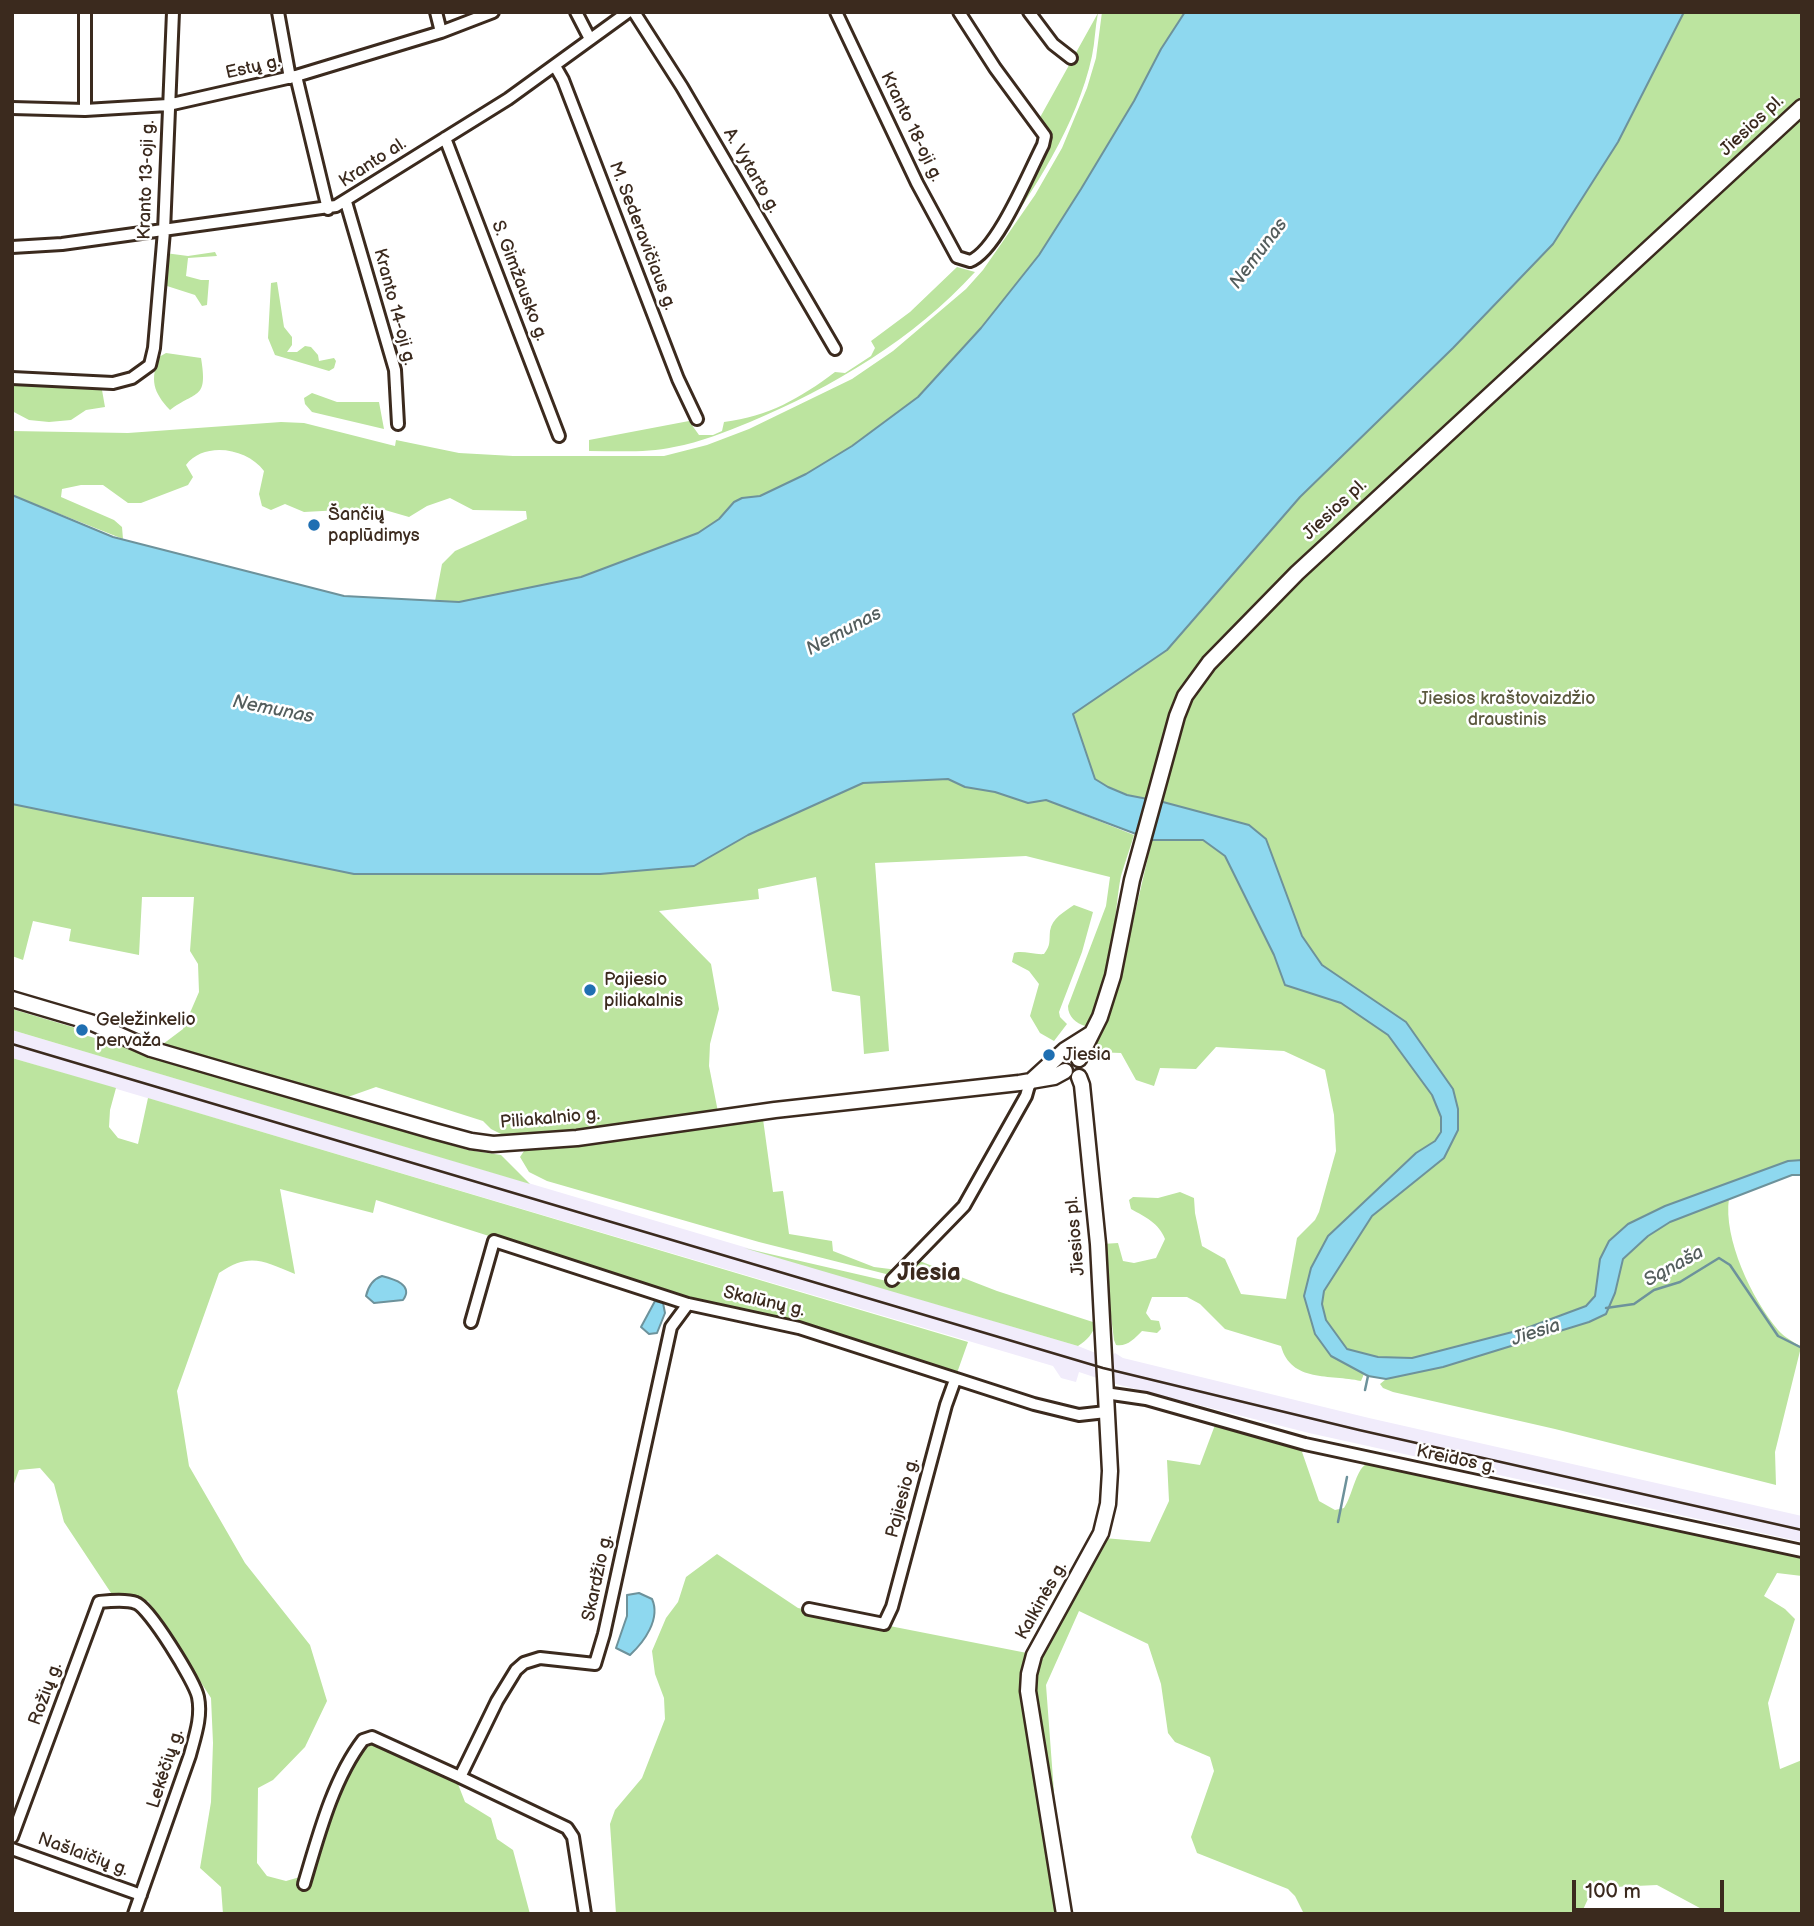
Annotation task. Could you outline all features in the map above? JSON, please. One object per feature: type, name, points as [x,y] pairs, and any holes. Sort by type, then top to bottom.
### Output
[{"type":"main road","name":"Jiesios pl.","points":[[1105,1393],[1098,1244],[1082,1086],[1072,1074],[1083,1072],[1084,1066],[1079,1059],[1100,1017],[1113,976],[1140,848],[1185,696],[1209,663],[1248,621],[1355,518],[1802,107]]},
{"type":"main road","name":"Piliakalnio g.","points":[[12,999],[90,1022],[151,1048],[247,1077],[434,1131],[493,1144],[576,1138],[775,1110],[1030,1082],[1072,1074]]},
{"type":"main road","points":[[1030,1082],[1065,1050],[1092,1033]]},
{"type":"main road","name":"Kalkinės g.","points":[[1064,1914],[1028,1691],[1029,1674],[1034,1655],[1101,1533],[1108,1504],[1110,1471],[1105,1393]]},
{"type":"street","points":[[85,12],[85,110]]},
{"type":"street","name":"Kranto 13-oji g.","points":[[12,378],[113,383],[132,378],[150,365],[154,348],[164,231],[173,12]]},
{"type":"street","points":[[278,12],[328,209]]},
{"type":"street","points":[[436,12],[441,32]]},
{"type":"street","name":"Estų g.","points":[[12,108],[85,110],[168,105],[293,77],[441,32],[493,12]]},
{"type":"street","points":[[576,12],[590,39]]},
{"type":"street","name":"Kranto al.","points":[[12,247],[62,244],[328,209],[346,202],[555,66],[628,12]]},
{"type":"street","name":"A. Vytarto g.","points":[[634,12],[682,87],[835,349]]},
{"type":"street","name":"Kranto 18-oji g.","points":[[835,12],[917,183],[957,257],[970,261],[983,254],[996,237],[1043,145],[1045,136],[995,68],[959,12]]},
{"type":"street","points":[[1029,12],[1053,44],[1071,58]]},
{"type":"street","name":"M. Sederavičiaus g.","points":[[555,66],[563,80],[678,379],[697,419]]},
{"type":"street","name":"S. Gimžausko g.","points":[[445,138],[559,436]]},
{"type":"street","name":"Kranto 14-oji g.","points":[[346,202],[394,370],[398,424]]},
{"type":"street","points":[[892,1280],[964,1206],[1026,1096],[1030,1082]]},
{"type":"street","name":"Skalūnų g.","points":[[471,1322],[494,1241],[517,1251],[632,1284],[688,1304],[799,1328],[1062,1412],[1079,1415],[1106,1412]]},
{"type":"street","name":"Skardžio g.","points":[[460,1777],[507,1682],[524,1663],[540,1658],[595,1664],[604,1634],[671,1327],[688,1304]]},
{"type":"street","name":"Pajiesio g.","points":[[809,1609],[884,1624],[892,1607],[955,1380]]},
{"type":"street","name":"Kreidos g.","points":[[1105,1393],[1146,1399],[1344,1452],[1802,1551]]},
{"type":"street","name":"Rožių g.","points":[[12,1837],[99,1602]]},
{"type":"street","name":"Lekėčių g.","points":[[99,1602],[135,1602],[145,1608],[180,1661],[198,1695],[198,1728],[134,1914]]},
{"type":"street","points":[[304,1884],[320,1828],[343,1774],[363,1740],[372,1737],[567,1828],[573,1837],[585,1914]]},
{"type":"street","name":"Našlaičių g.","points":[[12,1849],[141,1895]]},
{"type":"shaded area","points":[[12,1030],[1078,1346],[1098,1354],[1097,1378],[1079,1372],[1076,1382],[1061,1378],[1053,1366],[12,1058]]},
{"type":"shaded area","points":[[1115,1353],[1123,1358],[1369,1418],[1802,1516],[1802,1542],[1309,1433],[1112,1383],[1110,1357]]},
{"type":"green space","points":[[1102,12],[1185,12],[1081,190],[1039,255],[981,328],[918,397],[852,446],[806,474],[760,496],[734,502],[719,519],[698,533],[581,577],[459,602],[435,601],[442,564],[455,551],[527,519],[526,511],[473,510],[450,498],[427,506],[409,517],[378,508],[304,512],[285,504],[271,510],[262,506],[259,494],[264,471],[247,457],[225,450],[214,450],[194,457],[186,465],[193,477],[188,485],[141,503],[128,503],[103,485],[81,485],[62,489],[61,497],[114,520],[122,527],[123,539],[12,495],[12,431],[128,433],[281,422],[304,423],[395,446],[396,440],[459,453],[513,456],[664,456],[707,445],[749,429],[852,379],[893,351],[966,289],[983,270],[1035,195],[1062,148],[1087,88],[1096,58]]},
{"type":"green space","name":"Jiesios kraštovaizdžio draustinis","points":[[1684,12],[1802,12],[1802,1171],[1646,1226],[1621,1250],[1602,1309],[1396,1370],[1343,1352],[1314,1303],[1333,1248],[1440,1154],[1451,1121],[1421,1055],[1324,982],[1245,848],[1168,823],[937,714],[1073,714],[1167,650],[1300,497],[1453,348],[1553,243],[1618,142]]},
{"type":"green space","points":[[1098,13],[1085,82],[1065,132],[1039,180],[994,247],[1052,141],[1038,121]]},
{"type":"green space","points":[[215,252],[217,256],[188,258],[186,276],[209,280],[207,305],[202,306],[195,295],[167,286],[165,253],[188,256]]},
{"type":"green space","points":[[957,267],[975,272],[926,319],[871,359],[812,393],[750,422],[694,442],[653,450],[589,451],[589,440],[689,421],[699,435],[713,435],[722,431],[724,422],[783,405],[835,372],[845,373],[871,356],[875,348],[871,341],[910,312]]},
{"type":"green space","points":[[277,282],[284,327],[292,337],[292,345],[287,352],[297,352],[305,346],[311,347],[318,355],[319,361],[334,358],[334,368],[329,371],[275,355],[268,338],[271,283]]},
{"type":"green space","points":[[166,353],[201,358],[203,371],[203,381],[198,392],[170,410],[160,397],[154,379],[159,357]]},
{"type":"green space","points":[[12,380],[102,390],[105,407],[86,410],[71,420],[29,420],[12,411]]},
{"type":"green space","points":[[312,393],[337,402],[379,402],[384,429],[312,412],[305,404],[304,398]]},
{"type":"green space","points":[[948,779],[965,787],[995,792],[1028,803],[1046,800],[1134,835],[1121,876],[1106,979],[1094,1016],[1085,1026],[1073,1019],[1068,1006],[1106,906],[1110,877],[1026,856],[875,863],[889,1051],[864,1054],[860,996],[832,991],[816,877],[758,889],[759,899],[659,911],[711,964],[719,1009],[710,1044],[709,1066],[718,1112],[567,1133],[509,1138],[491,1129],[483,1121],[376,1087],[345,1098],[163,1044],[183,1029],[199,992],[198,964],[190,951],[194,897],[142,897],[139,955],[69,941],[71,929],[33,921],[23,960],[12,956],[12,804],[354,874],[600,874],[694,866],[748,835],[864,783]]},
{"type":"green space","points":[[1202,839],[1225,856],[1274,955],[1285,985],[1341,1003],[1388,1035],[1432,1095],[1441,1117],[1441,1132],[1435,1141],[1416,1153],[1329,1236],[1311,1268],[1304,1296],[1331,1356],[1364,1374],[1361,1381],[1313,1375],[1303,1371],[1293,1366],[1281,1346],[1225,1329],[1200,1304],[1187,1297],[1152,1297],[1146,1313],[1151,1320],[1159,1321],[1161,1329],[1157,1333],[1142,1331],[1124,1345],[1116,1345],[1114,1340],[1102,1244],[1118,1243],[1123,1261],[1134,1263],[1156,1258],[1165,1239],[1155,1225],[1131,1209],[1129,1200],[1133,1197],[1158,1198],[1180,1192],[1194,1198],[1202,1246],[1225,1259],[1241,1294],[1286,1299],[1297,1238],[1315,1220],[1319,1212],[1336,1151],[1334,1115],[1325,1070],[1284,1051],[1216,1047],[1196,1069],[1160,1068],[1154,1086],[1136,1080],[1121,1053],[1094,1052],[1117,990],[1152,840]]},
{"type":"green space","points":[[1074,905],[1093,912],[1082,952],[1059,1012],[1067,1024],[1054,1041],[1040,1033],[1030,1016],[1039,984],[1029,971],[1012,962],[1014,953],[1017,952],[1044,954],[1049,945],[1053,922]]},
{"type":"green space","points":[[12,1009],[79,1029],[78,1033],[468,1150],[501,1155],[530,1184],[12,1030]]},
{"type":"green space","points":[[12,1058],[116,1088],[109,1127],[118,1138],[138,1144],[148,1098],[968,1342],[957,1373],[794,1321],[671,1294],[376,1200],[373,1213],[280,1189],[295,1274],[257,1261],[239,1262],[219,1273],[177,1391],[189,1466],[245,1563],[310,1645],[327,1701],[305,1747],[273,1780],[258,1788],[257,1863],[267,1876],[286,1881],[307,1875],[343,1779],[363,1748],[374,1742],[456,1779],[465,1802],[491,1818],[497,1839],[513,1850],[530,1914],[223,1914],[221,1887],[200,1868],[211,1802],[211,1698],[148,1601],[115,1599],[64,1522],[54,1484],[40,1468],[19,1470],[12,1489]]},
{"type":"green space","points":[[763,1119],[773,1192],[783,1191],[789,1234],[832,1241],[833,1251],[874,1267],[898,1270],[890,1275],[759,1242],[547,1181],[529,1172],[520,1157],[526,1148]]},
{"type":"green space","points":[[1729,1198],[1730,1232],[1749,1285],[1778,1330],[1801,1347],[1775,1452],[1776,1485],[1555,1429],[1393,1392],[1380,1384],[1386,1379],[1443,1367],[1589,1322],[1606,1314],[1615,1293],[1623,1259],[1648,1236],[1670,1222]]},
{"type":"green space","points":[[744,1248],[891,1282],[917,1260],[997,1291],[1096,1323],[1089,1336],[1078,1346]]},
{"type":"green space","points":[[1215,1425],[1301,1449],[1319,1501],[1335,1510],[1344,1508],[1359,1472],[1366,1464],[1562,1503],[1802,1556],[1802,1576],[1777,1573],[1764,1596],[1795,1619],[1768,1703],[1780,1769],[1802,1760],[1802,1914],[1711,1914],[1657,1885],[1593,1888],[1581,1914],[1304,1914],[1295,1896],[1288,1889],[1197,1853],[1191,1837],[1214,1771],[1210,1757],[1175,1742],[1168,1733],[1161,1684],[1148,1644],[1079,1611],[1046,1685],[1055,1806],[1049,1801],[1034,1680],[1037,1661],[1104,1538],[1150,1542],[1169,1501],[1167,1460],[1200,1465]]},
{"type":"green space","points":[[717,1554],[798,1608],[1027,1653],[1024,1665],[1032,1753],[1057,1914],[616,1914],[610,1824],[615,1810],[642,1778],[665,1719],[664,1698],[655,1674],[652,1651],[666,1618],[678,1602],[686,1577]]},
{"type":"water","name":"Nemunas","points":[[1185,12],[1684,12],[1618,142],[1553,244],[1453,348],[1300,497],[1167,650],[1073,714],[1095,779],[1127,795],[1249,825],[1266,839],[1302,936],[1322,965],[1406,1022],[1453,1089],[1458,1109],[1458,1130],[1444,1158],[1372,1216],[1324,1291],[1322,1304],[1326,1320],[1347,1349],[1378,1357],[1412,1358],[1524,1329],[1586,1306],[1595,1296],[1600,1259],[1609,1241],[1628,1224],[1665,1206],[1788,1161],[1802,1160],[1802,1175],[1792,1175],[1670,1222],[1648,1236],[1623,1259],[1615,1293],[1606,1314],[1589,1322],[1443,1367],[1386,1379],[1368,1376],[1331,1356],[1315,1334],[1304,1296],[1311,1268],[1328,1236],[1416,1153],[1435,1141],[1441,1132],[1441,1117],[1432,1095],[1388,1035],[1341,1003],[1285,985],[1274,955],[1225,856],[1203,840],[1152,840],[1046,800],[1028,803],[995,792],[965,787],[948,779],[863,783],[748,835],[694,866],[600,874],[354,874],[12,804],[12,495],[113,537],[344,596],[459,602],[581,577],[698,533],[719,519],[734,502],[760,496],[806,474],[852,446],[918,397],[981,328],[1039,255],[1134,101],[1161,49]]},
{"type":"water","points":[[382,1276],[397,1281],[404,1287],[406,1295],[403,1300],[374,1303],[366,1296],[371,1284]]},
{"type":"water","points":[[655,1301],[663,1303],[665,1313],[657,1333],[649,1334],[641,1327]]},
{"type":"water","points":[[639,1593],[652,1599],[653,1622],[641,1644],[630,1655],[616,1648],[627,1616],[627,1595]]},
{"type":"waterway","name":"Sąnaša","points":[[1606,1308],[1634,1304],[1654,1290],[1680,1282],[1719,1258],[1730,1265],[1778,1336],[1802,1348]]},
{"type":"waterway","points":[[1365,1390],[1368,1376]]},
{"type":"waterway","points":[[1338,1522],[1347,1477]]},
{"type":"railway","points":[[12,1044],[1103,1368],[1359,1430],[1802,1530]]},
{"type":"place","name":"Šančių paplūdimys","points":[[314,525]]},
{"type":"place","name":"Pajiesio piliakalnis","points":[[590,990]]},
{"type":"place","name":"Geležinkelio pervaža","points":[[82,1030]]},
{"type":"place","name":"Jiesia","points":[[1049,1055]]},
{"type":"district","name":"Jiesia","points":[[929,1274]]}]
